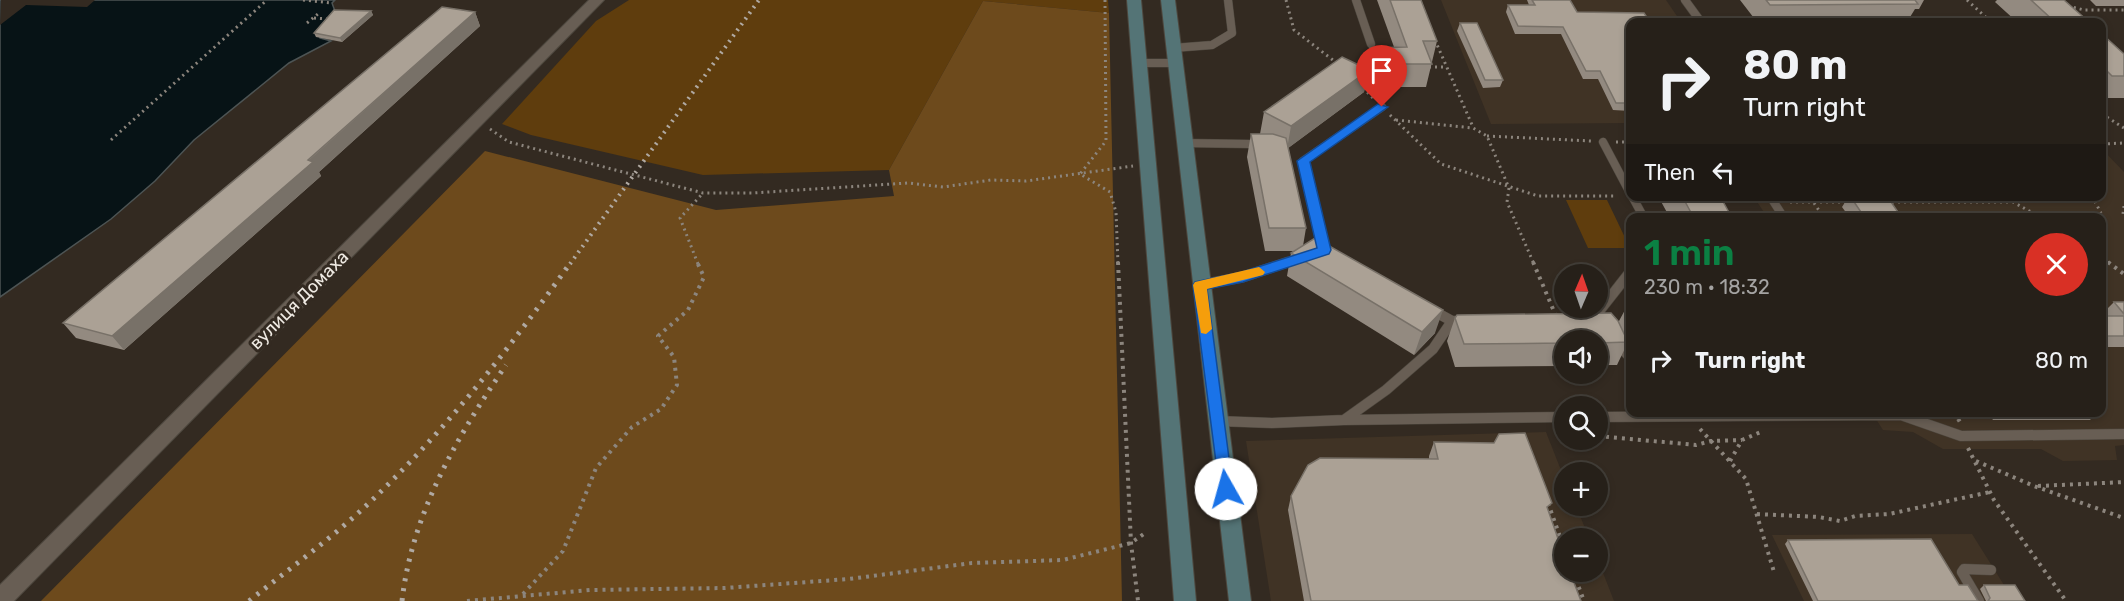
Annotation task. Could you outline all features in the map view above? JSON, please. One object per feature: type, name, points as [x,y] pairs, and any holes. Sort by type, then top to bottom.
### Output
[{"type":"street","name":"вулиця Домаха","points":[[0,600],[597,0]]},
{"type":"street","points":[[1134,0],[1185,601]]},
{"type":"street","points":[[1168,0],[1200,285],[1240,601]]},
{"type":"lane","points":[[1140,63],[1212,45],[1227,37],[1234,28],[1228,0]]},
{"type":"lane","points":[[1356,0],[1371,44]]},
{"type":"lane","points":[[1685,0],[1698,18]]},
{"type":"lane","points":[[1303,161],[1382,107]]},
{"type":"lane","points":[[1183,142],[1250,144],[1271,151]]},
{"type":"lane","points":[[1603,142],[1626,186]]},
{"type":"lane","points":[[1293,157],[1303,161]]},
{"type":"lane","points":[[1303,161],[1324,250],[1334,256]]},
{"type":"lane","points":[[1200,285],[1243,277],[1324,250]]},
{"type":"lane","points":[[1593,319],[1626,277]]},
{"type":"lane","points":[[1423,305],[1452,321],[1476,321]]},
{"type":"lane","points":[[1558,320],[1593,319],[1601,327]]},
{"type":"lane","points":[[1344,420],[1386,390],[1433,349],[1452,321]]},
{"type":"lane","points":[[1608,334],[1626,353]]},
{"type":"lane","points":[[1608,417],[1626,416]]},
{"type":"lane","points":[[1217,421],[1554,417]]},
{"type":"lane","points":[[1908,417],[1961,436],[2124,434]]},
{"type":"lane","points":[[1979,601],[1962,572],[1991,570]]},
{"type":"path","points":[[111,140],[267,0]]},
{"type":"path","points":[[303,0],[332,3]]},
{"type":"path","points":[[1080,174],[1106,141],[1105,0]]},
{"type":"path","points":[[1286,0],[1294,30],[1344,69]]},
{"type":"path","points":[[1967,0],[1987,18]]},
{"type":"path","points":[[2061,4],[2084,10],[2124,10]]},
{"type":"path","points":[[307,23],[319,13]]},
{"type":"path","points":[[314,18],[327,20]]},
{"type":"path","points":[[1433,33],[1473,128]]},
{"type":"path","points":[[1423,67],[1446,67]]},
{"type":"path","points":[[1359,84],[1441,164],[1538,196],[1619,196]]},
{"type":"path","points":[[2106,117],[2124,128]]},
{"type":"path","points":[[479,120],[509,142],[703,193],[752,194],[908,183],[943,187],[991,180],[1026,181],[1148,164]]},
{"type":"path","points":[[1396,120],[1473,128],[1487,136],[1626,142]]},
{"type":"path","points":[[1487,136],[1509,188],[1507,202],[1558,320]]},
{"type":"path","points":[[2106,144],[2124,143]]},
{"type":"path","points":[[1080,174],[1110,192],[1116,212],[1131,543],[1138,601]]},
{"type":"path","points":[[523,594],[563,551],[596,468],[632,427],[662,409],[677,385],[674,357],[658,336],[688,310],[704,277],[688,245],[680,218],[703,193]]},
{"type":"path","points":[[1800,201],[1860,202]]},
{"type":"path","points":[[2095,201],[2101,213]]},
{"type":"path","points":[[1814,202],[1821,213]]},
{"type":"path","points":[[1884,202],[2012,202],[2033,213]]},
{"type":"path","points":[[2123,214],[2124,206]]},
{"type":"path","points":[[2106,261],[2124,274]]},
{"type":"path","points":[[1689,417],[1746,479],[1774,572]]},
{"type":"path","points":[[1608,437],[1696,446],[1711,441],[1742,440],[1770,428],[1776,417]]},
{"type":"path","points":[[1961,436],[1990,492],[2067,601]]},
{"type":"path","points":[[1730,461],[1742,440]]},
{"type":"path","points":[[1975,461],[2034,486],[2124,518]]},
{"type":"path","points":[[2034,486],[2124,482]]},
{"type":"path","points":[[1757,514],[1840,521],[1855,516],[1889,514],[1990,492]]},
{"type":"path","points":[[1545,494],[1557,528]]},
{"type":"path","points":[[467,601],[523,594],[725,588],[849,579],[972,563],[1063,560],[1131,543],[1145,533]]},
{"type":"path","points":[[1577,582],[1584,601]]},
{"type":"shaded area","points":[[0,0],[335,0],[332,3],[336,14],[320,32],[320,38],[331,41],[289,63],[194,140],[155,181],[111,219],[0,297]]},
{"type":"shaded area","points":[[629,0],[1108,0],[1109,13],[983,1],[889,170],[703,175],[531,135],[502,124],[596,21]]},
{"type":"shaded area","points":[[1441,0],[1666,0],[1678,18],[1626,18],[1626,123],[1491,124]]},
{"type":"shaded area","points":[[983,1],[1109,13],[1122,601],[41,601],[485,151],[716,210],[894,196],[889,170]]},
{"type":"shaded area","points":[[2106,153],[2124,172],[2124,445],[2115,446],[2117,460],[2063,461],[2041,449],[1943,449],[1913,432],[1883,430],[1875,417],[2106,417],[2106,213],[1764,213],[1757,201],[2106,201]]},
{"type":"shaded area","points":[[1566,200],[1607,200],[1626,240],[1626,248],[1588,248]]},
{"type":"shaded area","points":[[1546,432],[1558,462],[1554,462],[1554,516],[1580,516],[1585,528],[1554,528],[1554,582],[1607,582],[1614,601],[1271,601],[1246,441]]},
{"type":"shaded area","points":[[1972,534],[2014,601],[1804,601],[1772,535]]},
{"type":"pier","points":[[1,0],[95,0],[87,7],[26,5],[0,25]]},
{"type":"building","points":[[1390,0],[1421,0],[1437,41],[1423,41],[1432,64],[1375,64],[1370,48],[1407,47]]},
{"type":"building","points":[[1532,0],[1570,0],[1577,12],[1644,13],[1647,18],[1626,18],[1626,103],[1616,103],[1600,71],[1586,71],[1563,27],[1518,26],[1508,5],[1535,5]]},
{"type":"building","points":[[1766,0],[1915,0],[1918,4],[1770,5]]},
{"type":"building","points":[[2031,0],[2064,0],[2084,18],[2051,18]]},
{"type":"building","points":[[442,7],[475,12],[308,160],[313,162],[112,336],[63,323]]},
{"type":"building","points":[[334,10],[371,11],[340,38],[314,33]]},
{"type":"building","points":[[1460,23],[1477,23],[1503,80],[1485,80]]},
{"type":"building","points":[[2106,38],[2124,54],[2124,76],[2112,76],[2106,70]]},
{"type":"building","points":[[1342,57],[1369,70],[1291,126],[1264,112]]},
{"type":"building","points":[[1251,134],[1273,134],[1286,138],[1306,228],[1269,228]]},
{"type":"building","points":[[1685,201],[1723,201],[1729,213],[1691,213]]},
{"type":"building","points":[[1853,201],[1890,201],[1899,213],[1862,213]]},
{"type":"building","points":[[1315,238],[1443,310],[1422,332],[1291,253]]},
{"type":"building","points":[[2114,302],[2124,302],[2124,314]]},
{"type":"building","points":[[1608,313],[1611,313],[1618,321],[1626,342],[1608,343],[1608,330],[1554,330],[1554,343],[1464,344],[1455,318],[1457,315],[1554,314],[1554,318],[1608,318]]},
{"type":"building","points":[[2106,316],[2124,316],[2124,336],[2106,336]]},
{"type":"building","points":[[1525,433],[1552,503],[1547,507],[1554,528],[1554,582],[1574,582],[1581,601],[1311,601],[1291,496],[1308,465],[1320,458],[1438,459],[1434,442],[1494,443],[1499,434]]},
{"type":"building","points":[[1931,539],[1959,585],[1968,585],[1978,601],[1818,601],[1788,540]]},
{"type":"building","points":[[1984,585],[2015,585],[2025,601],[1988,601],[1990,598]]},
{"type":"railway","points":[[570,264],[759,0]]},
{"type":"railway","points":[[249,601],[355,516],[424,447],[476,388],[571,262]]},
{"type":"railway","points":[[402,601],[407,569],[416,537],[439,477],[470,420],[506,365]]},
{"type":"slow traffic","points":[[1206,329],[1200,285],[1259,272]]},
{"type":"route","points":[[1226,489],[1200,285],[1243,277],[1324,250],[1303,161],[1382,107]]}]
